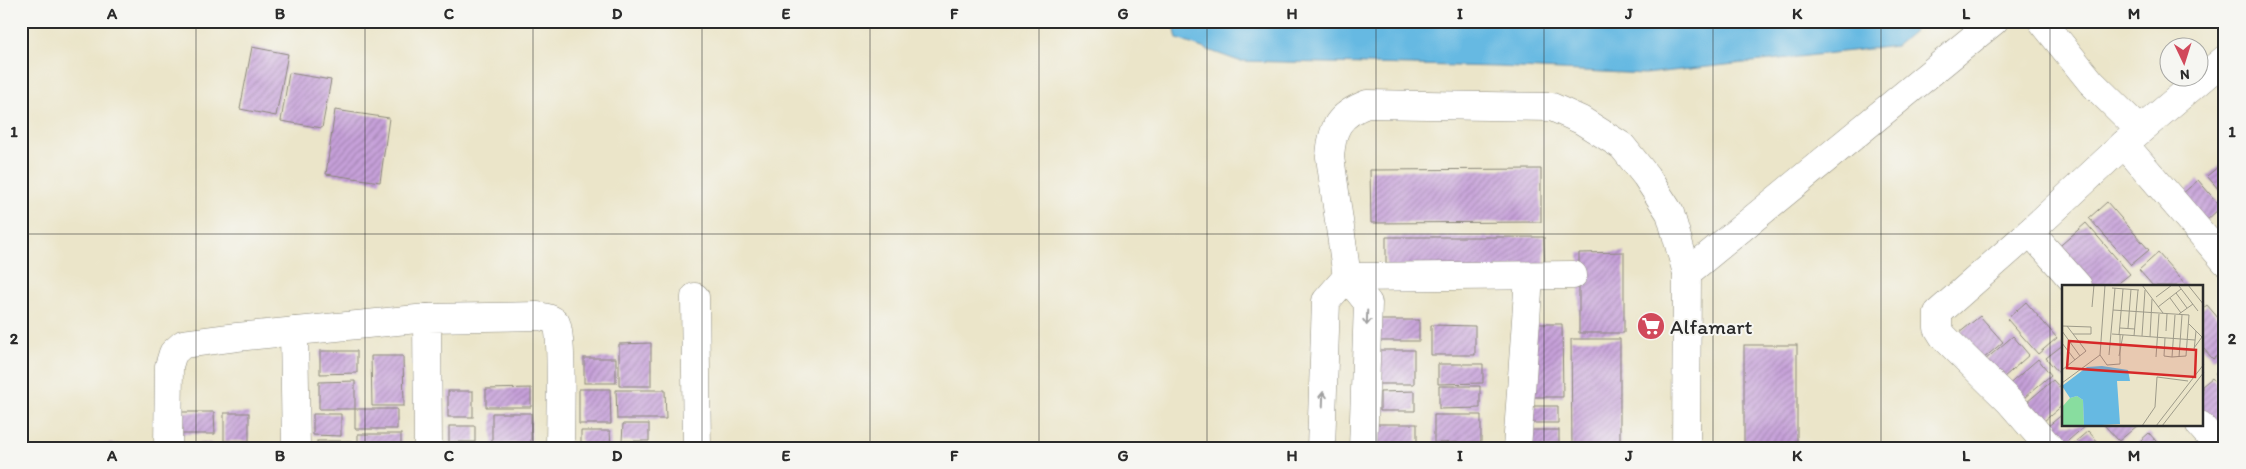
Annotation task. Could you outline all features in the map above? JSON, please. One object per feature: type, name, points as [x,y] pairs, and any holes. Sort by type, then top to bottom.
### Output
[{"type":"street","points":[[1687,273],[1994,21]]},
{"type":"street","points":[[2042,21],[2091,82],[2225,261]]},
{"type":"street","points":[[2050,448],[2010,402],[1943,336],[1938,328],[1938,312],[2030,232],[2132,137],[2225,59]]},
{"type":"street","points":[[1363,448],[1368,303],[1347,277],[1330,157],[1331,137],[1339,121],[1352,110],[1367,104],[1552,108],[1581,120],[1622,146],[1646,176],[1670,213],[1687,273],[1686,448]]},
{"type":"street","points":[[2030,232],[2077,285]]},
{"type":"street","points":[[1321,448],[1326,301],[1347,277],[1529,277],[1573,275]]},
{"type":"street","points":[[1517,448],[1529,277]]},
{"type":"street","points":[[695,297],[697,448]]},
{"type":"street","points":[[168,448],[169,366],[173,353],[183,344],[427,318],[538,316],[551,319],[557,324],[560,361],[560,448]]},
{"type":"street","points":[[427,318],[428,448]]},
{"type":"street","points":[[294,331],[296,448]]},
{"type":"street","points":[[2201,426],[2220,448]]},
{"type":"water","points":[[1173,21],[1926,21],[1896,46],[1645,74],[1498,67],[1239,61],[1177,39]]},
{"type":"building","points":[[252,47],[288,54],[276,116],[240,109]]},
{"type":"building","points":[[289,73],[331,80],[322,128],[281,121]]},
{"type":"building","points":[[335,110],[389,118],[380,182],[326,174]]},
{"type":"building","points":[[2225,161],[2225,197],[2207,176]]},
{"type":"building","points":[[1541,169],[1541,222],[1371,223],[1370,170]]},
{"type":"building","points":[[2198,180],[2221,207],[2205,222],[2181,195]]},
{"type":"building","points":[[2107,202],[2149,250],[2131,265],[2089,218]]},
{"type":"building","points":[[2086,223],[2130,274],[2116,285],[2083,285],[2054,251]]},
{"type":"building","points":[[1386,237],[1544,237],[1545,274],[1386,274]]},
{"type":"building","points":[[1624,252],[1624,333],[1579,333],[1579,253]]},
{"type":"building","points":[[2158,253],[2186,285],[2152,285],[2139,270]]},
{"type":"building","points":[[2026,302],[2057,338],[2038,354],[2007,319]]},
{"type":"building","points":[[2207,305],[2225,326],[2225,349],[2213,359],[2204,349],[2204,307]]},
{"type":"building","points":[[1980,316],[2003,342],[1976,365],[1953,338]]},
{"type":"building","points":[[1377,320],[1419,320],[1419,341],[1377,341]]},
{"type":"building","points":[[1526,324],[1562,324],[1563,397],[1526,397]]},
{"type":"building","points":[[1431,325],[1475,326],[1475,355],[1431,355]]},
{"type":"building","points":[[2013,336],[2029,355],[1994,386],[1978,366]]},
{"type":"building","points":[[1571,339],[1620,339],[1620,448],[1572,448]]},
{"type":"building","points":[[651,343],[651,386],[619,386],[619,344]]},
{"type":"building","points":[[1744,345],[1797,345],[1797,448],[1744,448]]},
{"type":"building","points":[[2062,346],[2062,377],[2046,358]]},
{"type":"building","points":[[1373,350],[1414,350],[1414,384],[1374,384]]},
{"type":"building","points":[[320,351],[357,351],[357,373],[320,374]]},
{"type":"building","points":[[371,356],[403,356],[404,406],[372,406]]},
{"type":"building","points":[[584,358],[616,358],[616,383],[584,383]]},
{"type":"building","points":[[2038,359],[2051,375],[2018,403],[2005,388]]},
{"type":"building","points":[[1438,364],[1483,364],[1483,383],[1438,384]]},
{"type":"building","points":[[2225,365],[2225,384],[2215,373]]},
{"type":"building","points":[[2212,378],[2225,392],[2225,441],[2204,417],[2204,384]]},
{"type":"building","points":[[2053,380],[2062,390],[2062,406],[2037,427],[2020,408]]},
{"type":"building","points":[[355,381],[355,409],[319,409],[319,382]]},
{"type":"building","points":[[1439,386],[1480,386],[1480,408],[1439,409]]},
{"type":"building","points":[[531,388],[531,407],[486,407],[486,389]]},
{"type":"building","points":[[579,389],[610,389],[611,424],[579,424]]},
{"type":"building","points":[[616,390],[665,390],[666,419],[617,419]]},
{"type":"building","points":[[448,391],[473,391],[473,417],[448,417]]},
{"type":"building","points":[[1415,391],[1415,411],[1380,411],[1380,392]]},
{"type":"building","points":[[1528,406],[1558,406],[1558,423],[1527,423]]},
{"type":"building","points":[[355,409],[397,409],[397,429],[355,429]]},
{"type":"building","points":[[179,412],[214,412],[215,434],[179,434]]},
{"type":"building","points":[[224,413],[249,413],[249,441],[224,441]]},
{"type":"building","points":[[492,413],[531,413],[531,443],[492,444]]},
{"type":"building","points":[[313,414],[341,414],[341,436],[313,435]]},
{"type":"building","points":[[1434,415],[1481,415],[1481,442],[1434,443]]},
{"type":"building","points":[[2062,415],[2062,426],[2085,426],[2060,448],[2041,432]]},
{"type":"building","points":[[623,424],[649,424],[649,441],[622,441]]},
{"type":"building","points":[[1376,424],[1417,424],[1417,447],[1376,447]]},
{"type":"building","points":[[449,426],[475,426],[475,442],[449,442]]},
{"type":"building","points":[[2105,426],[2137,426],[2119,441]]},
{"type":"building","points":[[1529,430],[1559,430],[1559,448],[1529,448]]},
{"type":"building","points":[[581,431],[610,431],[611,448],[581,448]]},
{"type":"building","points":[[2088,431],[2101,445],[2098,448],[2068,448]]},
{"type":"building","points":[[2149,433],[2162,448],[2132,448]]},
{"type":"building","points":[[358,434],[401,434],[401,448],[358,448]]},
{"type":"building","points":[[317,441],[351,441],[351,448],[317,448]]},
{"type":"building","points":[[211,443],[211,448],[190,448],[190,444]]},
{"type":"building","points":[[91,444],[127,444],[127,448],[91,448]]},
{"type":"place","name":"Alfamart","points":[[1651,326]]}]
